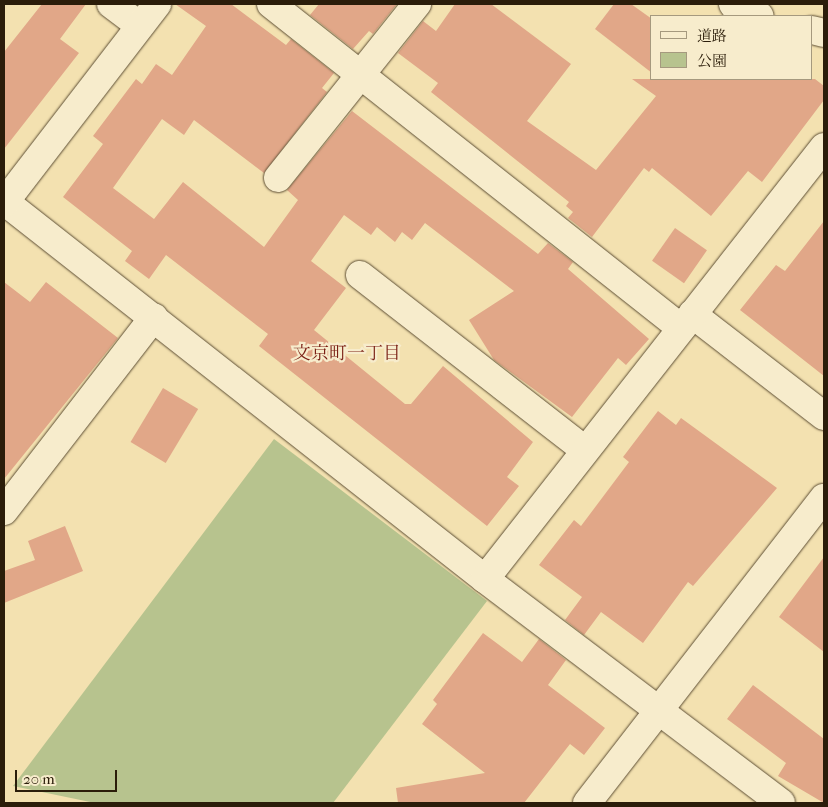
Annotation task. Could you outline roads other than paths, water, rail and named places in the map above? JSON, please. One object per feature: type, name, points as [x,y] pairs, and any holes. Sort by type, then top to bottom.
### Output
[{"type":"street","points":[[111,4],[140,26]]},
{"type":"street","points":[[157,4],[4,202],[154,317],[485,579],[782,803]]},
{"type":"street","points":[[271,4],[360,74],[686,321],[824,416]]},
{"type":"street","points":[[278,178],[417,4]]},
{"type":"street","points":[[733,4],[738,11],[755,15]]},
{"type":"street","points":[[485,579],[824,146]]},
{"type":"street","points":[[360,275],[586,450]]},
{"type":"street","points":[[4,511],[154,317]]},
{"type":"street","points":[[587,803],[661,712],[824,498]]},
{"type":"district","name":"文京町一丁目","points":[[347,354]]}]
